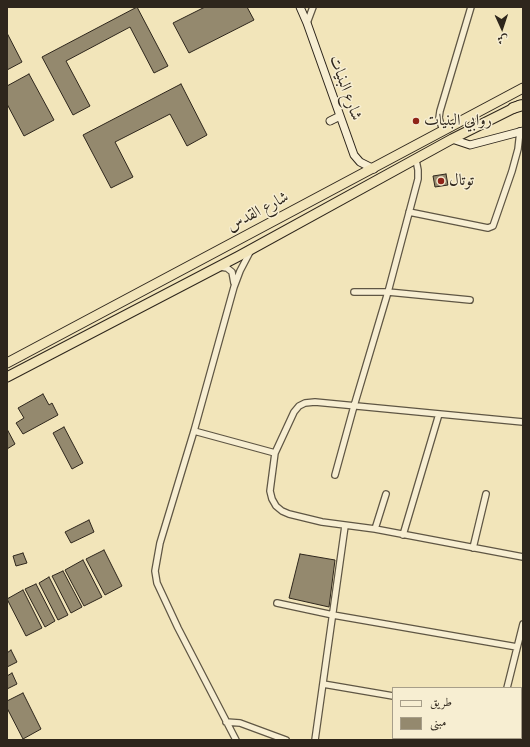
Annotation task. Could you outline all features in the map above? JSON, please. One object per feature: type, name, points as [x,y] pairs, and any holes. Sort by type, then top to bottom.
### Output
[{"type":"highway","name":"شارع القدس","points":[[7,363],[270,222],[374,169],[523,88]]},
{"type":"highway","points":[[512,108],[523,104]]},
{"type":"highway","name":"شارع القدس","points":[[7,377],[253,248],[452,139],[512,108]]},
{"type":"main road","name":"شارع البنيات","points":[[300,7],[356,159],[374,169]]},
{"type":"main road","points":[[330,121],[340,116]]},
{"type":"main road","points":[[452,139],[470,145],[522,131]]},
{"type":"street","points":[[307,23],[312,7]]},
{"type":"street","points":[[443,131],[439,118],[440,111],[471,7]]},
{"type":"street","points":[[409,212],[488,228],[493,226],[495,224],[512,171],[522,131]]},
{"type":"street","points":[[335,475],[388,292],[418,179],[416,160]]},
{"type":"street","points":[[236,740],[178,628],[157,583],[155,571],[160,543],[194,431],[234,287],[240,271],[253,248]]},
{"type":"street","points":[[218,266],[227,268],[232,272],[234,287]]},
{"type":"street","points":[[354,292],[388,292],[470,300]]},
{"type":"street","points":[[523,422],[315,402],[305,403],[294,412],[275,453],[270,491],[276,506],[282,512],[289,514],[322,522],[375,529],[523,557]]},
{"type":"street","points":[[403,535],[439,414]]},
{"type":"street","points":[[194,431],[275,453]]},
{"type":"street","points":[[375,529],[386,494]]},
{"type":"street","points":[[473,548],[486,494]]},
{"type":"street","points":[[315,740],[345,526]]},
{"type":"street","points":[[277,603],[333,615],[517,647]]},
{"type":"street","points":[[507,687],[523,624]]},
{"type":"street","points":[[323,684],[392,696]]},
{"type":"street","points":[[226,722],[240,723],[286,740]]},
{"type":"building","points":[[137,7],[168,66],[154,73],[130,27],[66,61],[90,106],[73,115],[42,57]]},
{"type":"building","points":[[205,7],[247,7],[254,20],[189,53],[173,23]]},
{"type":"building","points":[[7,33],[22,62],[7,70]]},
{"type":"building","points":[[29,74],[54,120],[24,136],[7,104],[7,86]]},
{"type":"building","points":[[181,84],[207,135],[187,146],[170,114],[115,142],[133,177],[111,188],[83,135]]},
{"type":"building","name":"توتال","points":[[446,174],[448,185],[435,187],[433,176]]},
{"type":"building","points":[[43,394],[49,405],[52,403],[58,415],[23,434],[16,423],[24,418],[18,408]]},
{"type":"building","points":[[64,427],[83,463],[72,469],[53,433]]},
{"type":"building","points":[[7,429],[15,444],[7,449]]},
{"type":"building","points":[[89,520],[94,532],[71,543],[65,532]]},
{"type":"building","points":[[104,550],[122,586],[105,595],[86,559]]},
{"type":"building","points":[[23,553],[27,563],[16,566],[13,556]]},
{"type":"building","points":[[300,554],[335,560],[329,607],[289,598]]},
{"type":"building","points":[[83,560],[102,597],[84,606],[65,570]]},
{"type":"building","points":[[63,571],[82,607],[71,613],[52,576]]},
{"type":"building","points":[[49,577],[68,615],[58,620],[39,583]]},
{"type":"building","points":[[36,584],[55,621],[45,627],[25,589]]},
{"type":"building","points":[[23,590],[42,628],[26,636],[7,599]]},
{"type":"building","points":[[11,650],[17,662],[7,667],[7,653]]},
{"type":"building","points":[[12,673],[17,684],[7,689],[7,676]]},
{"type":"building","points":[[23,693],[41,729],[23,739],[7,708],[7,701]]},
{"type":"place","name":"روابي البنيات","points":[[416,121]]},
{"type":"place","name":"توتال","points":[[441,181]]}]
